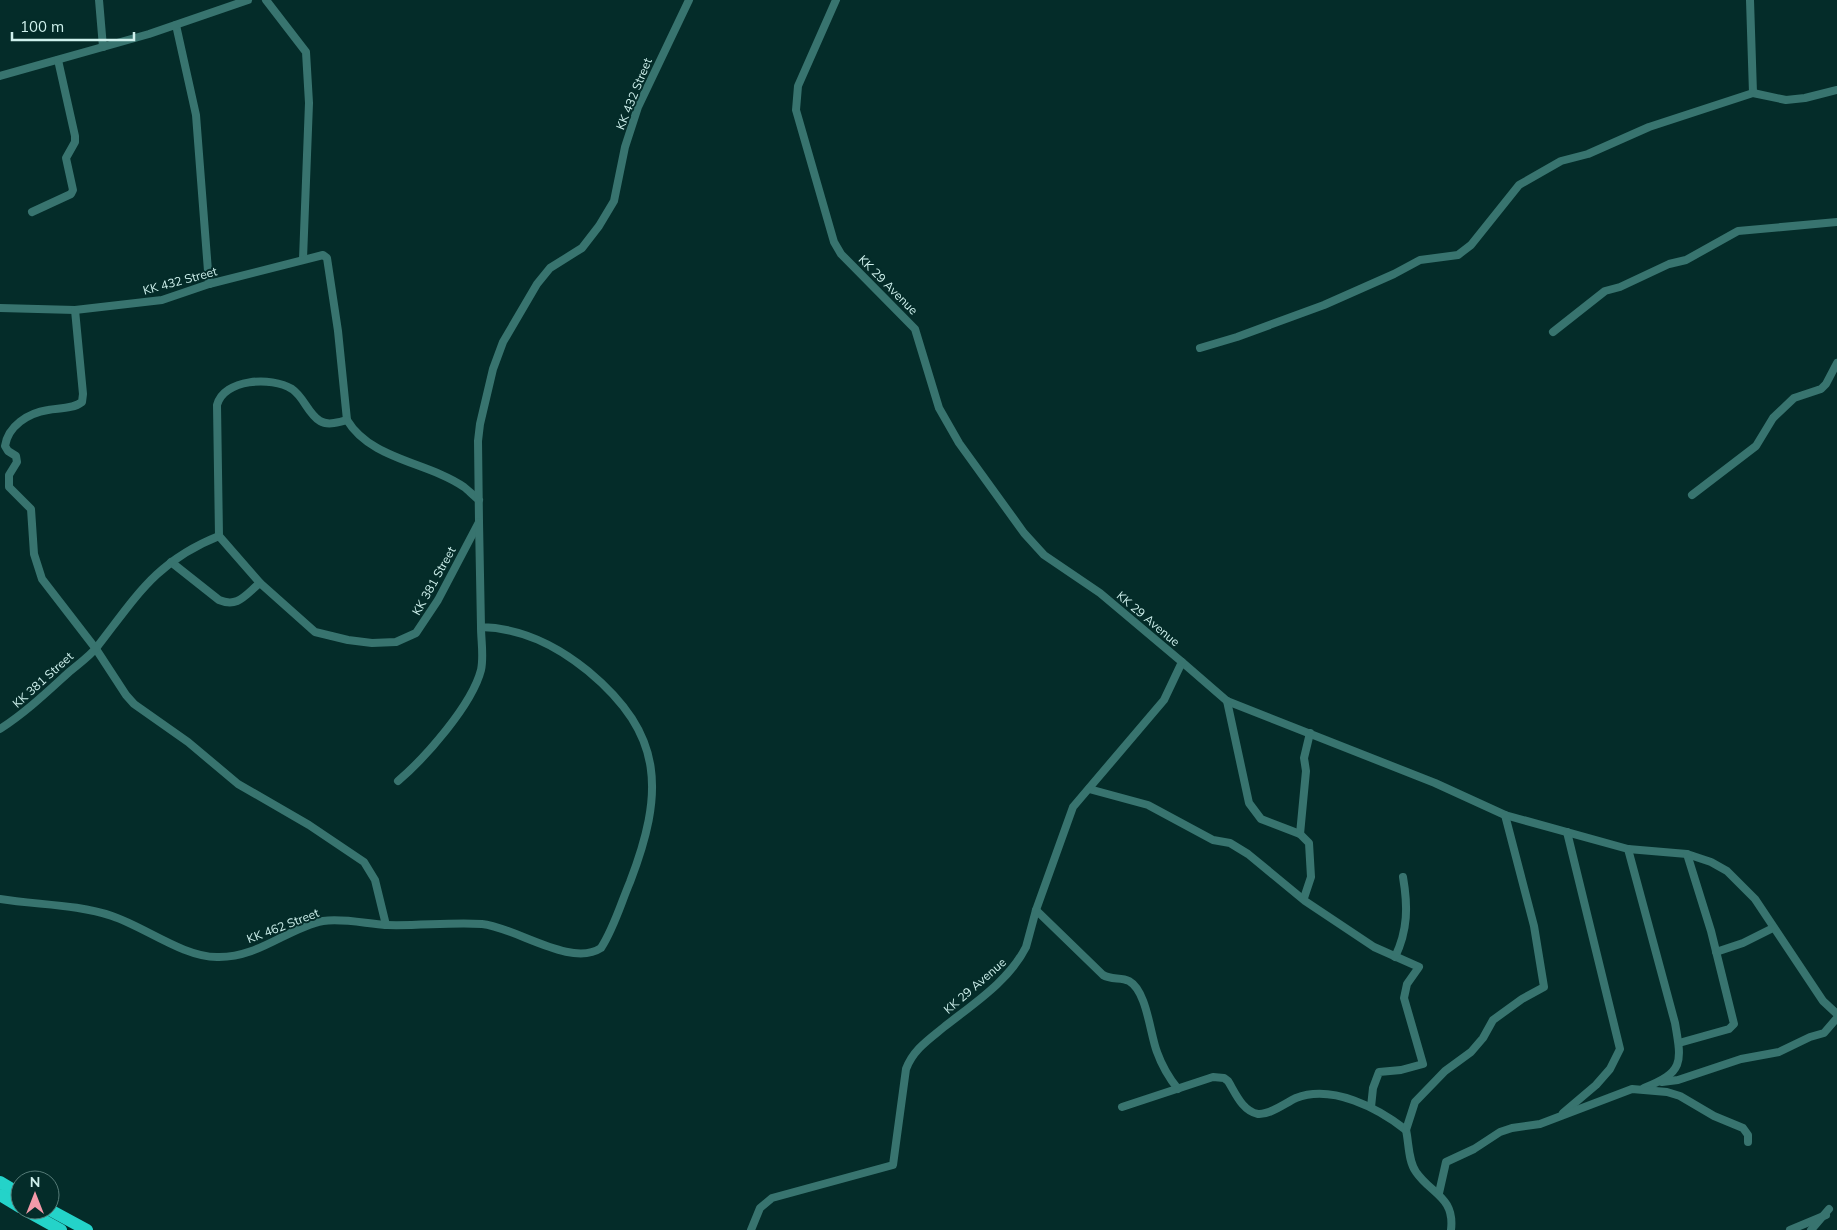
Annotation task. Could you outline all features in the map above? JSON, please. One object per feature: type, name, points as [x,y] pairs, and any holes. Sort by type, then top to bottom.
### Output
[{"type":"highway","points":[[60,1215],[87,1230]]},
{"type":"highway","points":[[43,1220],[61,1230]]},
{"type":"street","points":[[98,0],[102,46]]},
{"type":"street","points":[[0,76],[176,25],[248,0]]},
{"type":"street","points":[[266,0],[306,52],[308,103],[303,259]]},
{"type":"street","name":"KK 432 Street","points":[[614,201],[625,147],[638,107],[689,0]]},
{"type":"street","name":"KK 29 Avenue","points":[[751,1230],[760,1208],[772,1198],[892,1165],[906,1069],[911,1057],[922,1045],[990,991],[1015,965],[1026,948],[1036,910],[1073,807],[1097,777],[1138,733],[1164,700],[1182,662],[1100,593],[1044,555],[1024,533],[960,443],[940,408],[915,329],[840,254],[834,242],[796,110],[798,86],[836,0]]},
{"type":"street","points":[[1750,0],[1753,93]]},
{"type":"street","points":[[176,25],[196,115],[209,284]]},
{"type":"street","points":[[32,212],[72,194],[73,190],[66,158],[75,142],[75,136],[58,60]]},
{"type":"street","points":[[1200,348],[1237,337],[1324,305],[1394,274],[1420,260],[1458,255],[1470,245],[1519,185],[1535,174],[1561,161],[1588,154],[1649,127],[1753,93],[1786,100],[1805,98],[1837,90]]},
{"type":"street","name":"KK 381 Street","points":[[0,729],[22,715],[96,649],[128,605],[170,562],[197,545],[219,536],[260,583],[307,626],[326,636],[372,642],[407,639],[416,634],[427,618],[479,522],[480,424],[493,369],[503,342],[537,284],[550,268],[582,248],[599,226],[614,201]]},
{"type":"street","points":[[1553,332],[1605,291],[1620,287],[1670,264],[1686,260],[1738,231],[1837,222]]},
{"type":"street","name":"KK 432 Street","points":[[0,308],[75,310],[162,300],[209,284],[322,255],[327,258],[347,420]]},
{"type":"street","points":[[75,310],[83,394],[82,402],[73,406],[42,411],[28,416],[9,432],[5,446],[8,451],[16,456],[17,462],[10,475],[9,487],[31,509],[36,567],[46,585],[96,649],[126,695],[139,708],[188,742],[238,784],[309,825],[364,862],[375,880],[386,925]]},
{"type":"street","points":[[1692,495],[1756,446],[1773,418],[1794,398],[1821,389],[1826,384],[1837,363]]},
{"type":"street","points":[[219,536],[216,405],[219,395],[228,388],[256,382],[272,383],[293,390],[319,421],[329,424],[347,420],[353,430],[373,445],[464,488],[479,500]]},
{"type":"street","points":[[398,781],[440,737],[473,689],[482,667],[479,522]]},
{"type":"street","points":[[170,562],[219,600],[226,603],[236,602],[260,583]]},
{"type":"street","name":"KK 462 Street","points":[[0,899],[95,911],[127,922],[197,954],[216,957],[241,954],[324,921],[342,920],[386,925],[487,925],[520,934],[564,951],[580,954],[594,952],[605,941],[635,867],[649,821],[654,787],[646,748],[638,728],[615,695],[573,658],[546,642],[525,634],[503,628],[481,627]]},
{"type":"street","points":[[1182,662],[1227,701],[1435,783],[1505,815],[1628,849],[1687,854],[1711,862],[1727,871],[1755,898],[1773,928],[1823,1001],[1837,1016],[1824,1033],[1810,1037],[1779,1052],[1741,1059],[1678,1080],[1658,1082]]},
{"type":"street","points":[[1227,701],[1249,803],[1261,819],[1300,834],[1309,843],[1311,877],[1304,898]]},
{"type":"street","points":[[1300,834],[1306,771],[1304,758],[1310,733]]},
{"type":"street","points":[[1089,789],[1148,805],[1213,840],[1230,843],[1374,947],[1419,967],[1407,984],[1404,998],[1423,1064],[1401,1070],[1378,1072],[1373,1088],[1372,1107]]},
{"type":"street","points":[[1451,1230],[1450,1209],[1439,1193],[1421,1177],[1414,1167],[1406,1130],[1415,1102],[1445,1071],[1471,1052],[1484,1038],[1493,1020],[1522,999],[1544,987],[1534,926],[1505,815]]},
{"type":"street","points":[[1561,1115],[1596,1085],[1610,1069],[1620,1049],[1567,832]]},
{"type":"street","points":[[1628,849],[1679,1043],[1678,1067],[1671,1075],[1640,1090]]},
{"type":"street","points":[[1679,1043],[1730,1029],[1734,1024],[1716,952],[1687,854]]},
{"type":"street","points":[[1395,957],[1402,941],[1406,924],[1406,897],[1403,877]]},
{"type":"street","points":[[1036,910],[1057,928],[1103,975],[1109,979],[1129,981],[1133,985],[1144,1000],[1157,1054],[1167,1075],[1178,1090]]},
{"type":"street","points":[[1716,952],[1743,943],[1773,928]]},
{"type":"street","points":[[1122,1107],[1213,1077],[1224,1078],[1242,1104],[1257,1114],[1267,1113],[1299,1097],[1311,1094],[1337,1096],[1372,1107],[1406,1130]]},
{"type":"street","points":[[1439,1193],[1446,1162],[1474,1149],[1500,1132],[1512,1128],[1540,1124],[1624,1092],[1640,1090],[1667,1092],[1695,1103],[1714,1116],[1743,1128],[1748,1134],[1748,1142]]},
{"type":"street","points":[[1790,1230],[1827,1212],[1811,1230]]}]
